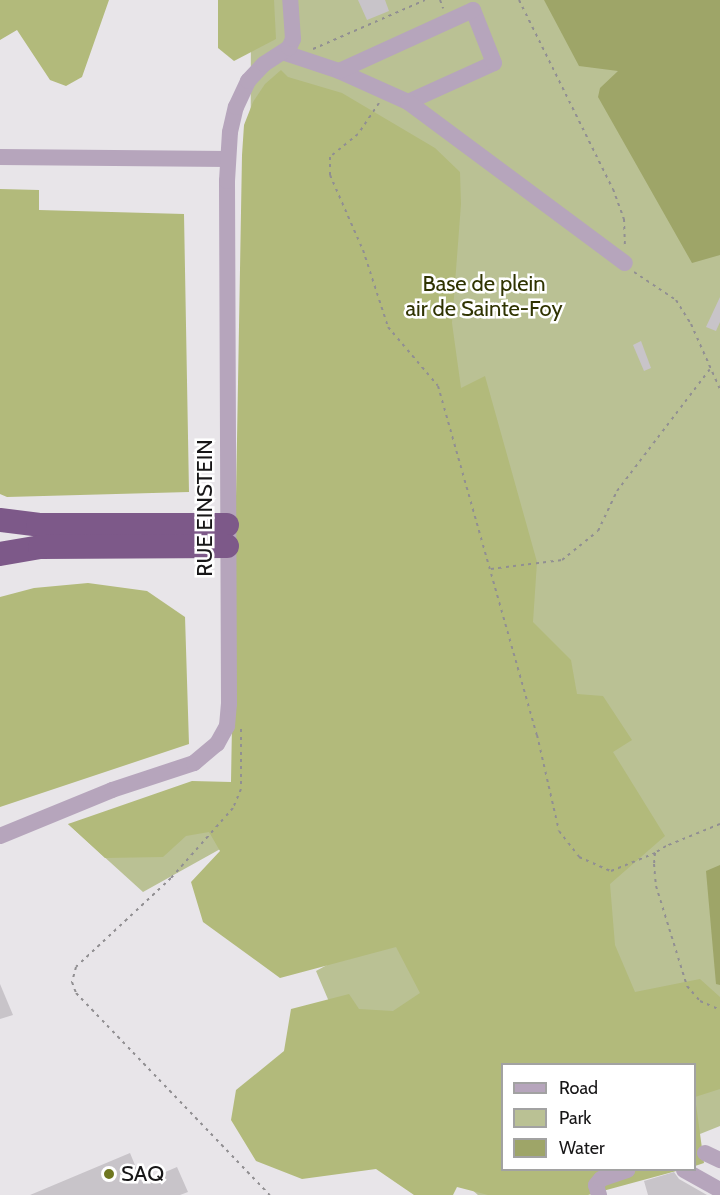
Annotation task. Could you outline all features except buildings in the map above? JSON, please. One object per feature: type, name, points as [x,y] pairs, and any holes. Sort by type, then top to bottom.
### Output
[{"type":"highway","points":[[0,520],[38,525],[227,536]]},
{"type":"highway","points":[[0,554],[40,547],[227,536]]},
{"type":"street","points":[[290,0],[293,39],[285,53],[339,71],[408,102],[625,263]]},
{"type":"street","points":[[339,71],[473,10],[494,63],[408,102]]},
{"type":"street","name":"RUE EINSTEIN","points":[[0,836],[112,790],[188,766],[200,760],[217,744],[225,732],[229,711],[228,159],[232,121],[244,87],[264,64],[285,53]]},
{"type":"street","points":[[0,157],[228,159]]},
{"type":"street","points":[[599,1195],[596,1185],[601,1179],[624,1171]]},
{"type":"street","points":[[686,1171],[720,1190]]},
{"type":"path","points":[[285,53],[307,51],[425,0]]},
{"type":"path","points":[[519,0],[613,189],[624,219],[625,263],[641,278],[676,300],[691,324],[720,389]]},
{"type":"path","points":[[387,91],[358,134],[330,157],[330,175],[363,250],[388,327],[438,386],[537,735],[560,831],[579,857],[611,871],[720,824]]},
{"type":"path","points":[[491,569],[562,560],[598,531],[617,490],[710,369]]},
{"type":"path","points":[[241,719],[241,789],[237,803],[179,870],[76,967],[72,982],[76,993],[270,1195]]},
{"type":"path","points":[[655,853],[656,886],[687,986],[700,1001],[720,1010]]},
{"type":"green space","name":"Base de plein air de Sainte-Foy","points":[[251,0],[720,0],[720,1126],[696,1136],[696,1063],[501,1063],[501,1171],[539,1195],[478,1195],[372,1103],[316,971],[327,965],[240,838],[143,892],[68,824],[249,799]]},
{"type":"shaded area","points":[[0,0],[109,0],[82,77],[66,86],[50,80],[17,30],[0,40]]},
{"type":"shaded area","points":[[218,0],[274,0],[276,39],[234,61],[218,48]]},
{"type":"shaded area","points":[[281,70],[288,77],[342,93],[435,148],[460,172],[461,204],[452,323],[461,388],[485,376],[537,562],[533,622],[571,660],[577,694],[603,696],[632,740],[613,752],[665,836],[610,884],[615,945],[635,992],[700,979],[720,997],[720,1089],[696,1097],[696,1063],[501,1063],[501,1171],[676,1171],[588,1195],[488,1195],[457,1187],[453,1195],[414,1195],[376,1169],[302,1179],[256,1161],[231,1120],[236,1090],[284,1051],[291,1009],[349,994],[359,1009],[393,1011],[420,993],[396,947],[280,978],[203,922],[191,882],[220,851],[209,832],[186,836],[163,857],[105,858],[68,824],[192,781],[231,782],[242,155],[244,125],[253,102],[265,84]]},
{"type":"shaded area","points":[[0,189],[39,190],[39,210],[184,214],[189,492],[7,497],[0,494]]},
{"type":"shaded area","points":[[88,583],[147,591],[185,617],[189,744],[0,807],[0,597],[34,588]]},
{"type":"shaded area","points":[[696,1104],[704,1163],[696,1166]]},
{"type":"water","points":[[544,0],[720,0],[720,255],[692,263],[598,97],[600,88],[618,71],[579,66]]},
{"type":"water","points":[[720,865],[720,985],[716,984],[706,871]]},
{"type":"place","name":"SAQ","points":[[109,1174]]}]
